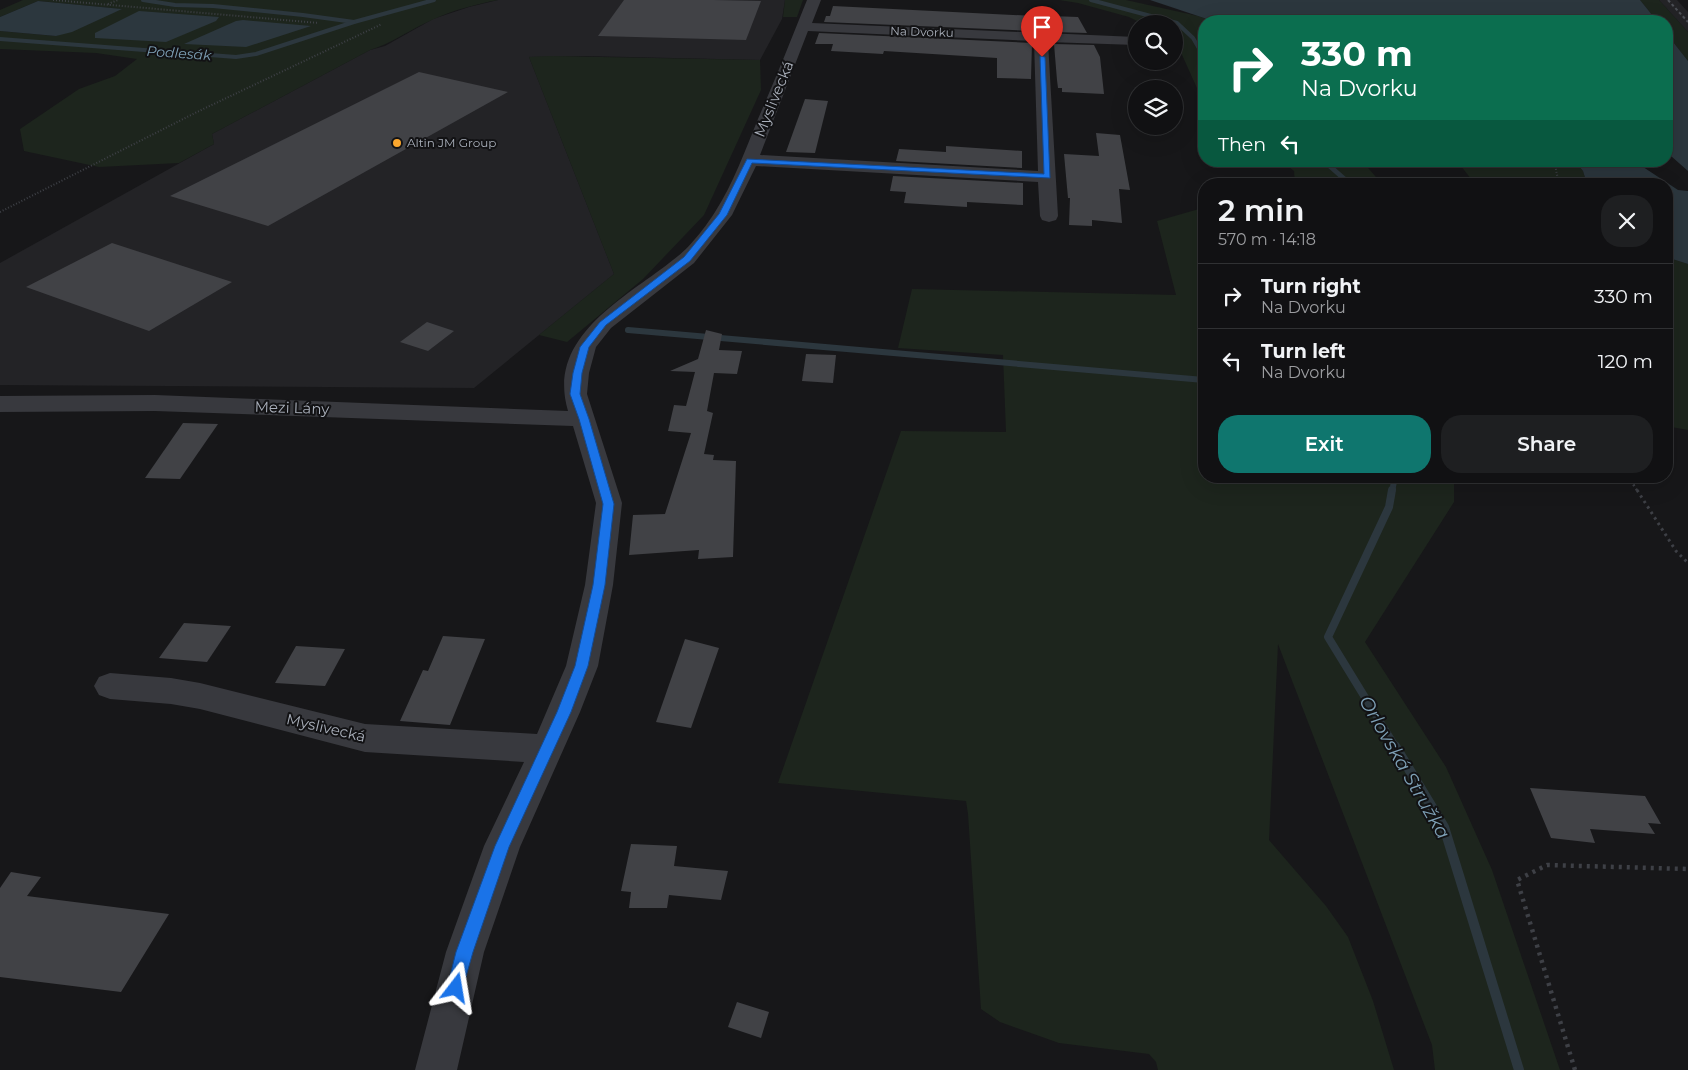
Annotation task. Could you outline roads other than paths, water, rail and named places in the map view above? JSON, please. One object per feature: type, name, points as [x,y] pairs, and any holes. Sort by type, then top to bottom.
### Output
[{"type":"street","name":"Myslivecká","points":[[436,1070],[464,952],[502,846],[564,712],[582,666],[599,585],[609,504],[575,394],[585,347],[603,324],[687,259],[723,215],[750,160],[814,0]]},
{"type":"street","name":"Na Dvorku","points":[[804,27],[1128,41]]},
{"type":"street","points":[[1041,37],[1049,216]]},
{"type":"street","points":[[750,160],[1047,177]]},
{"type":"street","name":"Mezi Lány","points":[[0,404],[155,403],[584,419]]},
{"type":"street","name":"Myslivecká","points":[[110,686],[171,691],[200,696],[364,738],[546,749]]},
{"type":"waterway","points":[[143,0],[175,5],[213,6],[303,15],[354,22]]},
{"type":"waterway","points":[[354,22],[434,0]]},
{"type":"waterway","name":"Orlovská Stružka","points":[[1091,0],[1177,23],[1193,38],[1198,47]]},
{"type":"waterway","name":"Podlesák","points":[[0,39],[236,57],[256,54],[354,22]]},
{"type":"waterway","name":"Orlovská Stružka","points":[[1331,167],[1343,178]]},
{"type":"waterway","points":[[628,330],[1198,379]]},
{"type":"waterway","name":"Orlovská Stružka","points":[[1392,492],[1394,483]]},
{"type":"waterway","name":"Orlovská Stružka","points":[[1392,490],[1389,507],[1328,637],[1396,748]]},
{"type":"waterway","name":"Orlovská Stružka","points":[[1395,746],[1444,827],[1519,1070]]},
{"type":"railway","points":[[1668,0],[1688,22]]},
{"type":"place","name":"Altin JM Group","points":[[397,143]]}]
